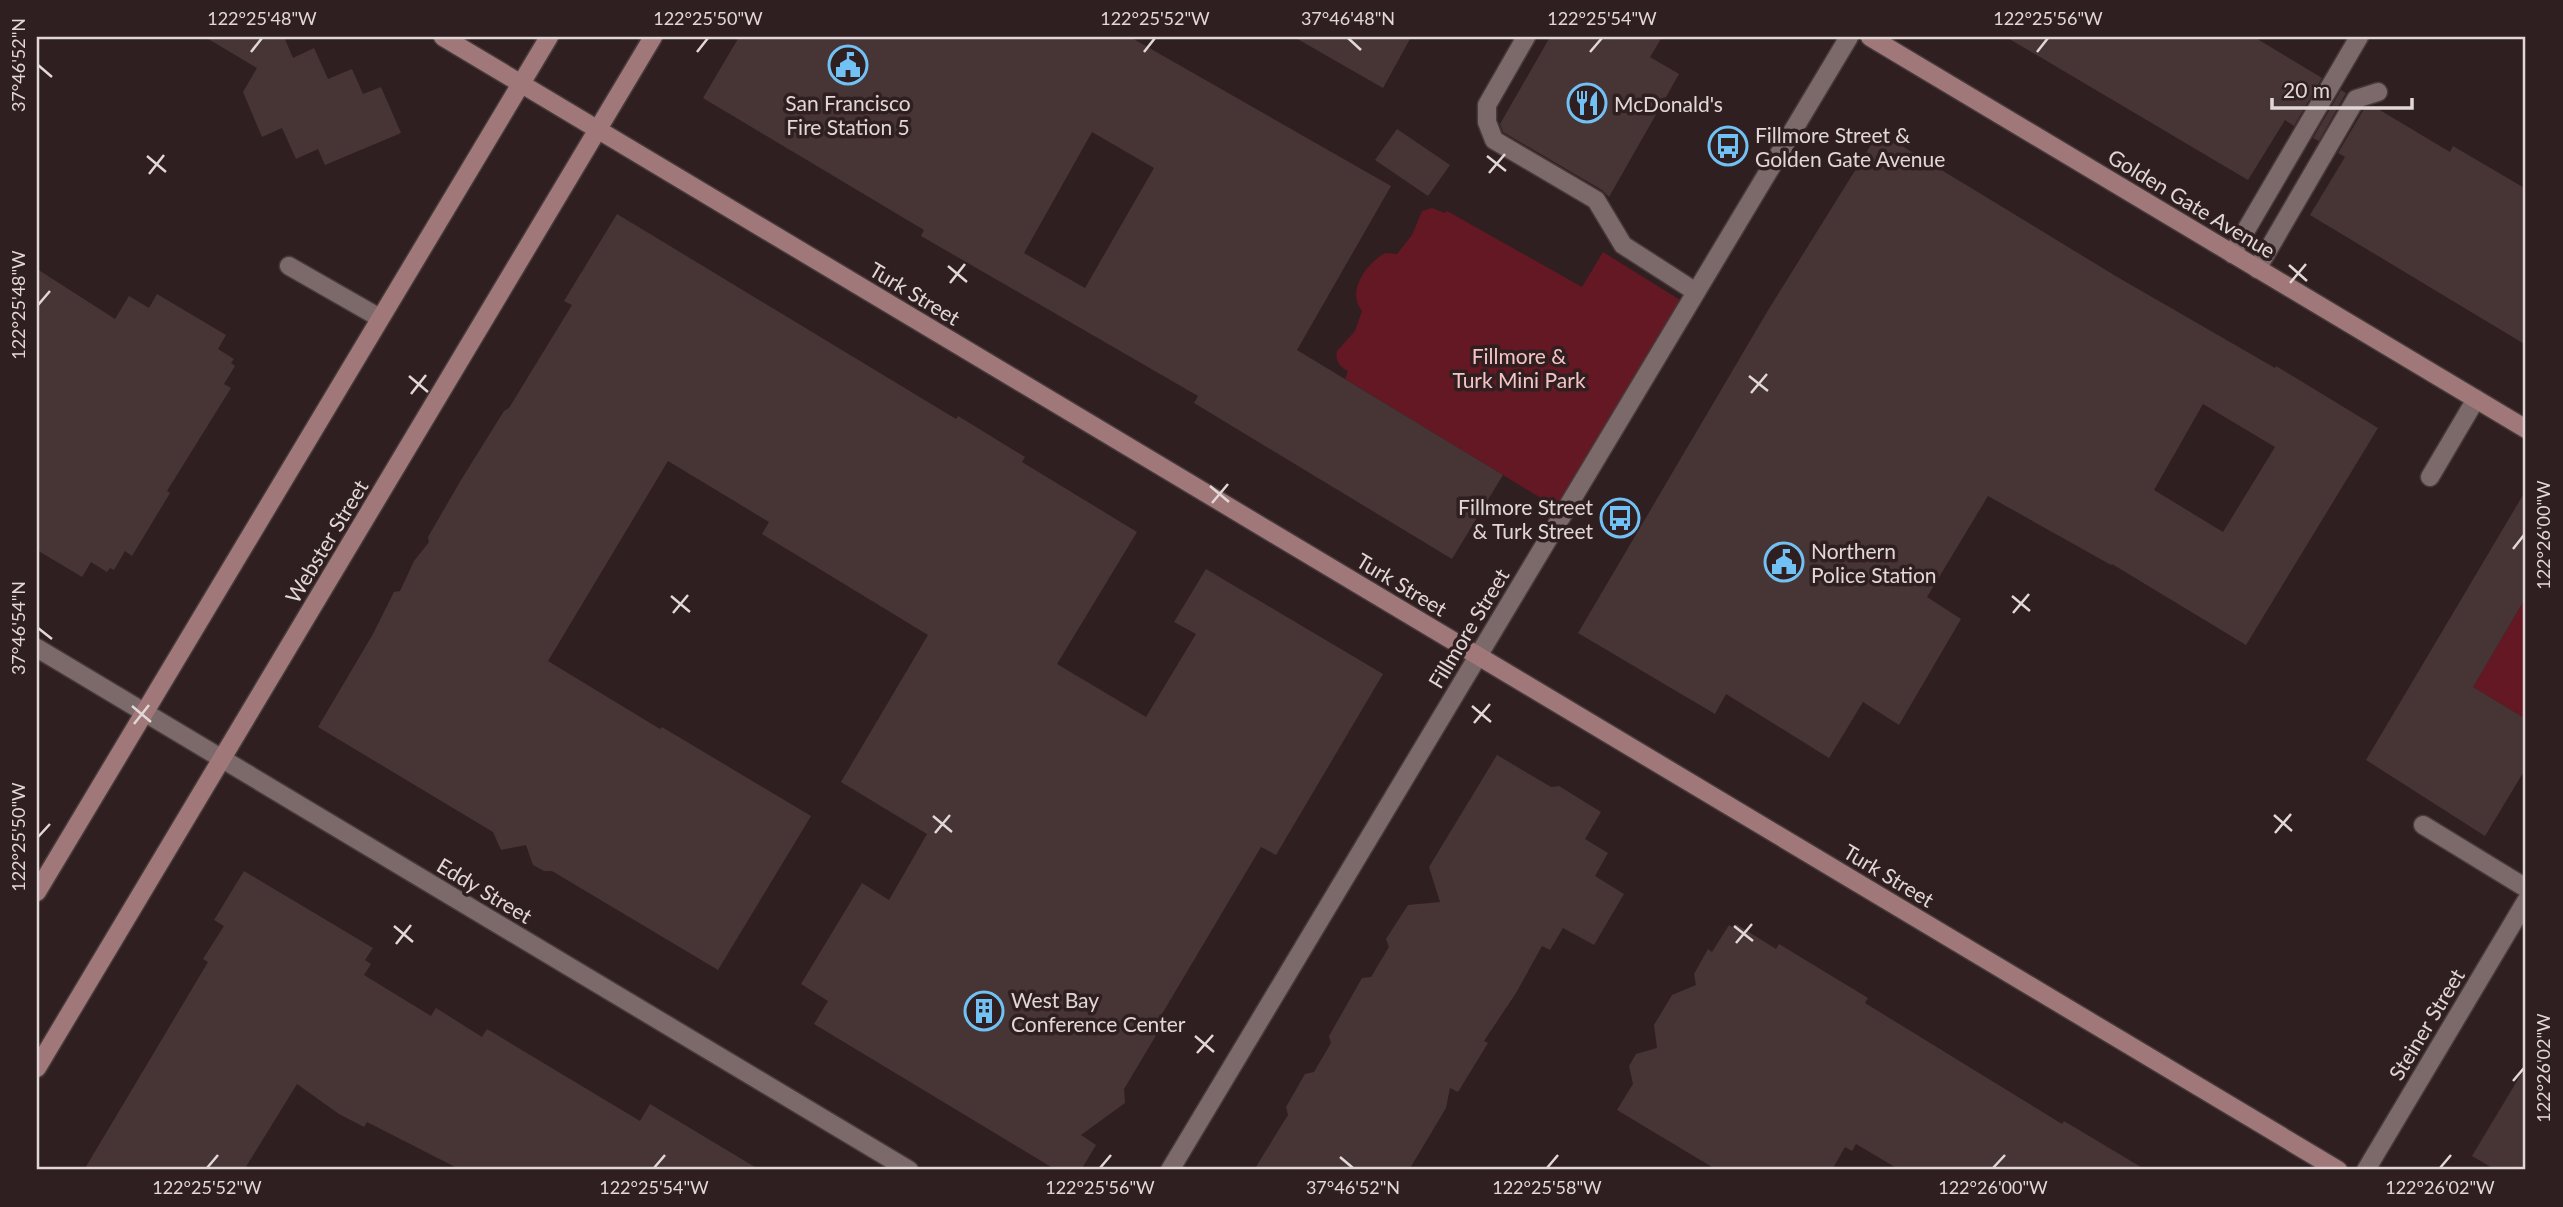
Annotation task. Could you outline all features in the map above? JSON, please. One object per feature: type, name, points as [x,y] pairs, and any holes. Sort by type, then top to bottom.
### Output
[{"type":"main road","name":"Turk Street","points":[[443,37],[2338,1170]]},
{"type":"main road","points":[[37,892],[549,37]]},
{"type":"main road","name":"Webster Street","points":[[37,1068],[653,37]]},
{"type":"main road","name":"Golden Gate Avenue","points":[[1870,37],[2526,429]]},
{"type":"street","points":[[1525,37],[1487,105],[1487,122],[1494,140],[1596,201],[1623,245],[1696,292]]},
{"type":"street","name":"Fillmore Street","points":[[1170,1170],[1849,37]]},
{"type":"street","points":[[2232,254],[2359,37]]},
{"type":"street","points":[[2331,85],[2356,99]]},
{"type":"street","points":[[2257,269],[2356,99],[2378,92]]},
{"type":"street","points":[[289,265],[380,318]]},
{"type":"street","points":[[2430,477],[2476,399]]},
{"type":"street","name":"Eddy Street","points":[[37,648],[909,1170]]},
{"type":"street","points":[[2423,825],[2526,888]]},
{"type":"street","name":"Steiner Street","points":[[2366,1170],[2526,901]]},
{"type":"green space","name":"Fillmore & Turk Mini Park","points":[[1432,208],[1445,213],[1447,211],[1582,287],[1603,252],[1688,305],[1564,512],[1345,379],[1348,371],[1339,363],[1337,351],[1355,331],[1362,311],[1356,295],[1360,279],[1371,264],[1385,253],[1397,254],[1412,235],[1422,211]]},
{"type":"green space","points":[[2526,597],[2526,719],[2473,687]]},
{"type":"building","points":[[205,37],[284,37],[293,58],[314,48],[328,79],[352,69],[363,94],[381,87],[401,133],[325,165],[318,149],[296,159],[282,128],[262,137],[243,92],[257,68]]},
{"type":"building","points":[[739,37],[1130,37],[1391,186],[1297,350],[1503,475],[1452,559],[1194,403],[1198,396],[921,236],[924,230],[703,98]],"holes":[[[1092,132],[1154,168],[1085,288],[1024,253]]]},
{"type":"building","points":[[1294,37],[1411,37],[1383,88]]},
{"type":"building","name":"McDonald's","points":[[1550,37],[1662,37],[1650,57],[1679,74],[1609,197],[1602,190],[1503,132],[1500,124]]},
{"type":"building","points":[[2006,37],[2254,37],[2322,78],[2294,126],[2285,120],[2248,180]]},
{"type":"building","points":[[2341,90],[2346,93],[2319,141],[2313,138]]},
{"type":"building","points":[[2373,106],[2450,152],[2453,146],[2526,189],[2526,345],[2310,215],[2345,157],[2338,153],[2364,109]]},
{"type":"building","points":[[1397,129],[1450,165],[1428,196],[1375,160]]},
{"type":"building","points":[[1879,132],[2119,278],[2275,368],[2276,366],[2378,428],[2246,645],[2112,564],[1988,496],[1927,597],[1961,619],[1899,725],[1863,702],[1829,758],[1726,694],[1715,714],[1578,633],[1767,312]],"holes":[[[2203,404],[2275,447],[2223,532],[2154,490]]]},
{"type":"building","points":[[617,214],[956,419],[958,416],[1025,457],[1022,462],[1137,532],[1057,664],[1146,717],[1196,634],[1174,622],[1206,569],[1383,674],[1276,855],[1261,847],[1159,1019],[1164,1022],[1124,1089],[1125,1103],[1081,1135],[1096,1145],[1081,1170],[1056,1170],[814,1024],[828,1001],[801,984],[862,883],[889,900],[927,834],[841,782],[928,635],[762,534],[769,522],[668,461],[548,661],[811,816],[718,970],[552,871],[544,871],[533,865],[526,845],[501,850],[493,832],[318,727],[373,634],[394,592],[400,591],[414,561],[429,542],[428,537],[461,480],[572,305],[564,301]]},
{"type":"building","points":[[37,269],[115,319],[129,296],[149,308],[157,294],[226,335],[218,349],[234,359],[231,363],[235,366],[224,384],[231,388],[167,491],[170,493],[132,556],[125,551],[114,570],[110,568],[107,572],[91,562],[82,577],[37,550]]},
{"type":"building","points":[[2526,490],[2526,597],[2473,687],[2526,719],[2526,768],[2485,836],[2366,760]]},
{"type":"building","points":[[1497,755],[1551,787],[1559,786],[1601,812],[1585,839],[1608,853],[1595,876],[1624,894],[1594,945],[1563,928],[1550,950],[1542,946],[1516,993],[1484,1041],[1488,1043],[1458,1092],[1450,1088],[1446,1108],[1409,1170],[1254,1170],[1288,1115],[1286,1107],[1305,1074],[1314,1072],[1331,1043],[1329,1036],[1362,978],[1371,977],[1389,947],[1386,939],[1408,905],[1440,902],[1429,867]]},
{"type":"building","points":[[244,871],[373,948],[365,960],[371,964],[364,975],[431,1016],[436,1008],[482,1037],[487,1029],[640,1121],[650,1104],[760,1170],[461,1170],[367,1122],[364,1127],[339,1114],[297,1084],[244,1170],[84,1170],[208,962],[203,959],[224,926],[214,920]]},
{"type":"building","points":[[1736,924],[1776,949],[1779,944],[1868,998],[1865,1003],[2062,1124],[2064,1121],[2146,1170],[1900,1170],[1856,1144],[1852,1151],[1845,1147],[1832,1170],[1717,1170],[1617,1110],[1633,1084],[1629,1066],[1636,1054],[1657,1048],[1654,1025],[1672,995],[1696,985],[1694,974],[1708,949],[1712,952],[1729,925],[1734,928]]},
{"type":"building","points":[[2526,1066],[2526,1170],[2496,1170],[2472,1156]]},
{"type":"place","name":"San Francisco Fire Station 5","points":[[848,65]]},
{"type":"place","name":"McDonald's","points":[[1587,103]]},
{"type":"place","name":"Fillmore Street & Golden Gate Avenue","points":[[1728,146]]},
{"type":"place","name":"Fillmore Street & Turk Street","points":[[1620,518]]},
{"type":"place","name":"Northern Police Station","points":[[1784,562]]},
{"type":"place","name":"West Bay Conference Center","points":[[984,1011]]}]
